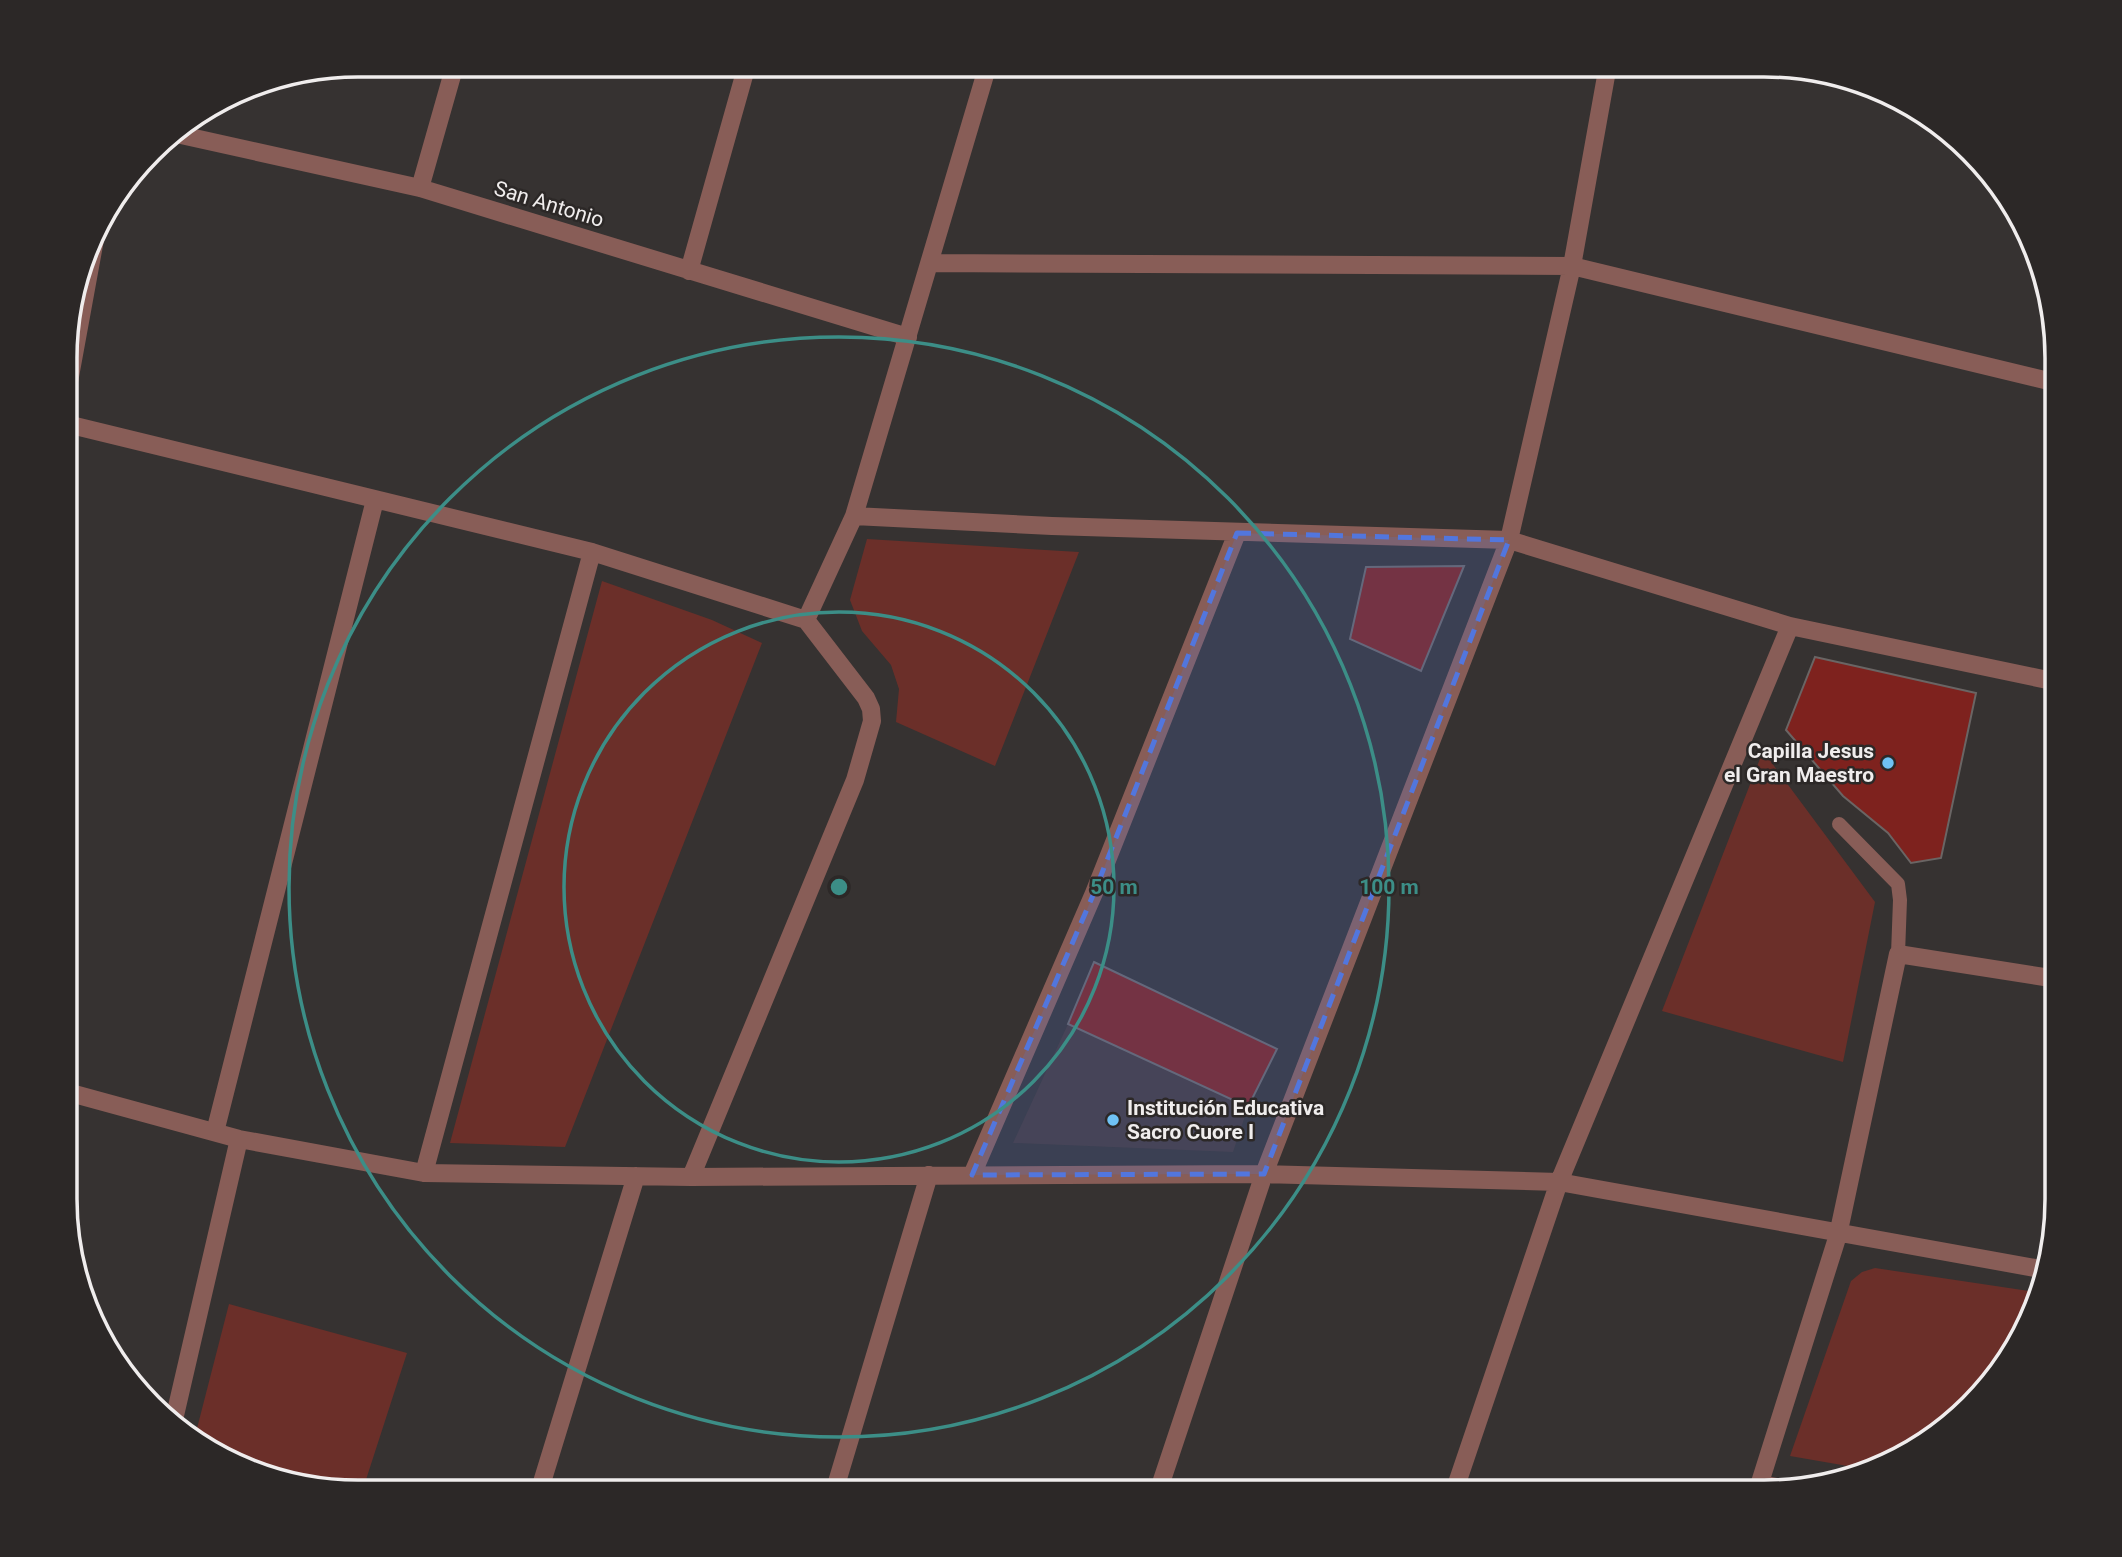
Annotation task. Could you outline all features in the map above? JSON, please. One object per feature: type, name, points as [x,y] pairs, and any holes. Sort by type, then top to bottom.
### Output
[{"type":"street","points":[[421,188],[452,77]]},
{"type":"street","points":[[689,271],[744,77]]},
{"type":"street","points":[[806,620],[854,516],[984,77]]},
{"type":"street","points":[[1162,1480],[1264,1174],[1509,540],[1572,266],[1606,77]]},
{"type":"street","name":"San Antonio","points":[[186,136],[421,188],[908,337]]},
{"type":"street","points":[[930,263],[1572,266],[2045,380]]},
{"type":"street","points":[[78,333],[88,281]]},
{"type":"street","points":[[77,426],[592,552],[806,620],[866,698],[872,721],[855,780],[691,1177]]},
{"type":"street","points":[[215,1132],[375,500]]},
{"type":"street","points":[[854,516],[1237,533],[1509,540],[1790,626],[2045,679]]},
{"type":"street","points":[[972,1175],[1094,893],[1237,533]]},
{"type":"street","points":[[424,1173],[592,552]]},
{"type":"street","points":[[1458,1480],[1559,1182],[1790,626]]},
{"type":"street","points":[[1761,1480],[1838,1235],[1898,954],[2045,977]]},
{"type":"street","points":[[77,1095],[239,1139],[424,1173],[636,1177],[1264,1174],[1559,1182],[1838,1235],[2036,1268]]},
{"type":"street","points":[[176,1412],[239,1139]]},
{"type":"street","points":[[838,1480],[929,1175]]},
{"type":"street","points":[[543,1480],[636,1177]]},
{"type":"lane","points":[[1839,824],[1898,884],[1898,954]]},
{"type":"highlighted area","points":[[1237,533],[1509,540],[1264,1174],[972,1175],[1094,893]]},
{"type":"shaded area","points":[[867,539],[1079,552],[995,766],[896,722],[899,689],[891,665],[862,631],[850,600]]},
{"type":"shaded area","points":[[602,581],[712,620],[762,643],[565,1147],[450,1143]]},
{"type":"shaded area","points":[[1763,751],[1875,902],[1843,1062],[1662,1011]]},
{"type":"shaded area","points":[[1068,1024],[1248,1107],[1233,1152],[1013,1143]]},
{"type":"shaded area","points":[[1875,1268],[2030,1291],[2016,1324],[1987,1370],[1963,1398],[1920,1433],[1889,1451],[1850,1466],[1790,1456],[1851,1281],[1862,1272]]},
{"type":"shaded area","points":[[229,1304],[407,1353],[366,1480],[321,1478],[267,1465],[233,1451],[197,1429]]},
{"type":"building","points":[[1464,566],[1421,671],[1350,639],[1366,567]]},
{"type":"building","name":"Capilla Jesus el Gran Maestro","points":[[1815,657],[1976,693],[1941,858],[1911,863],[1888,833],[1843,796],[1786,730]]},
{"type":"building","points":[[1094,962],[1277,1049],[1248,1107],[1068,1024]]},
{"type":"place","name":"Capilla Jesus el Gran Maestro","points":[[1888,763]]},
{"type":"place","name":"Institución Educativa Sacro Cuore I","points":[[1113,1120]]}]
